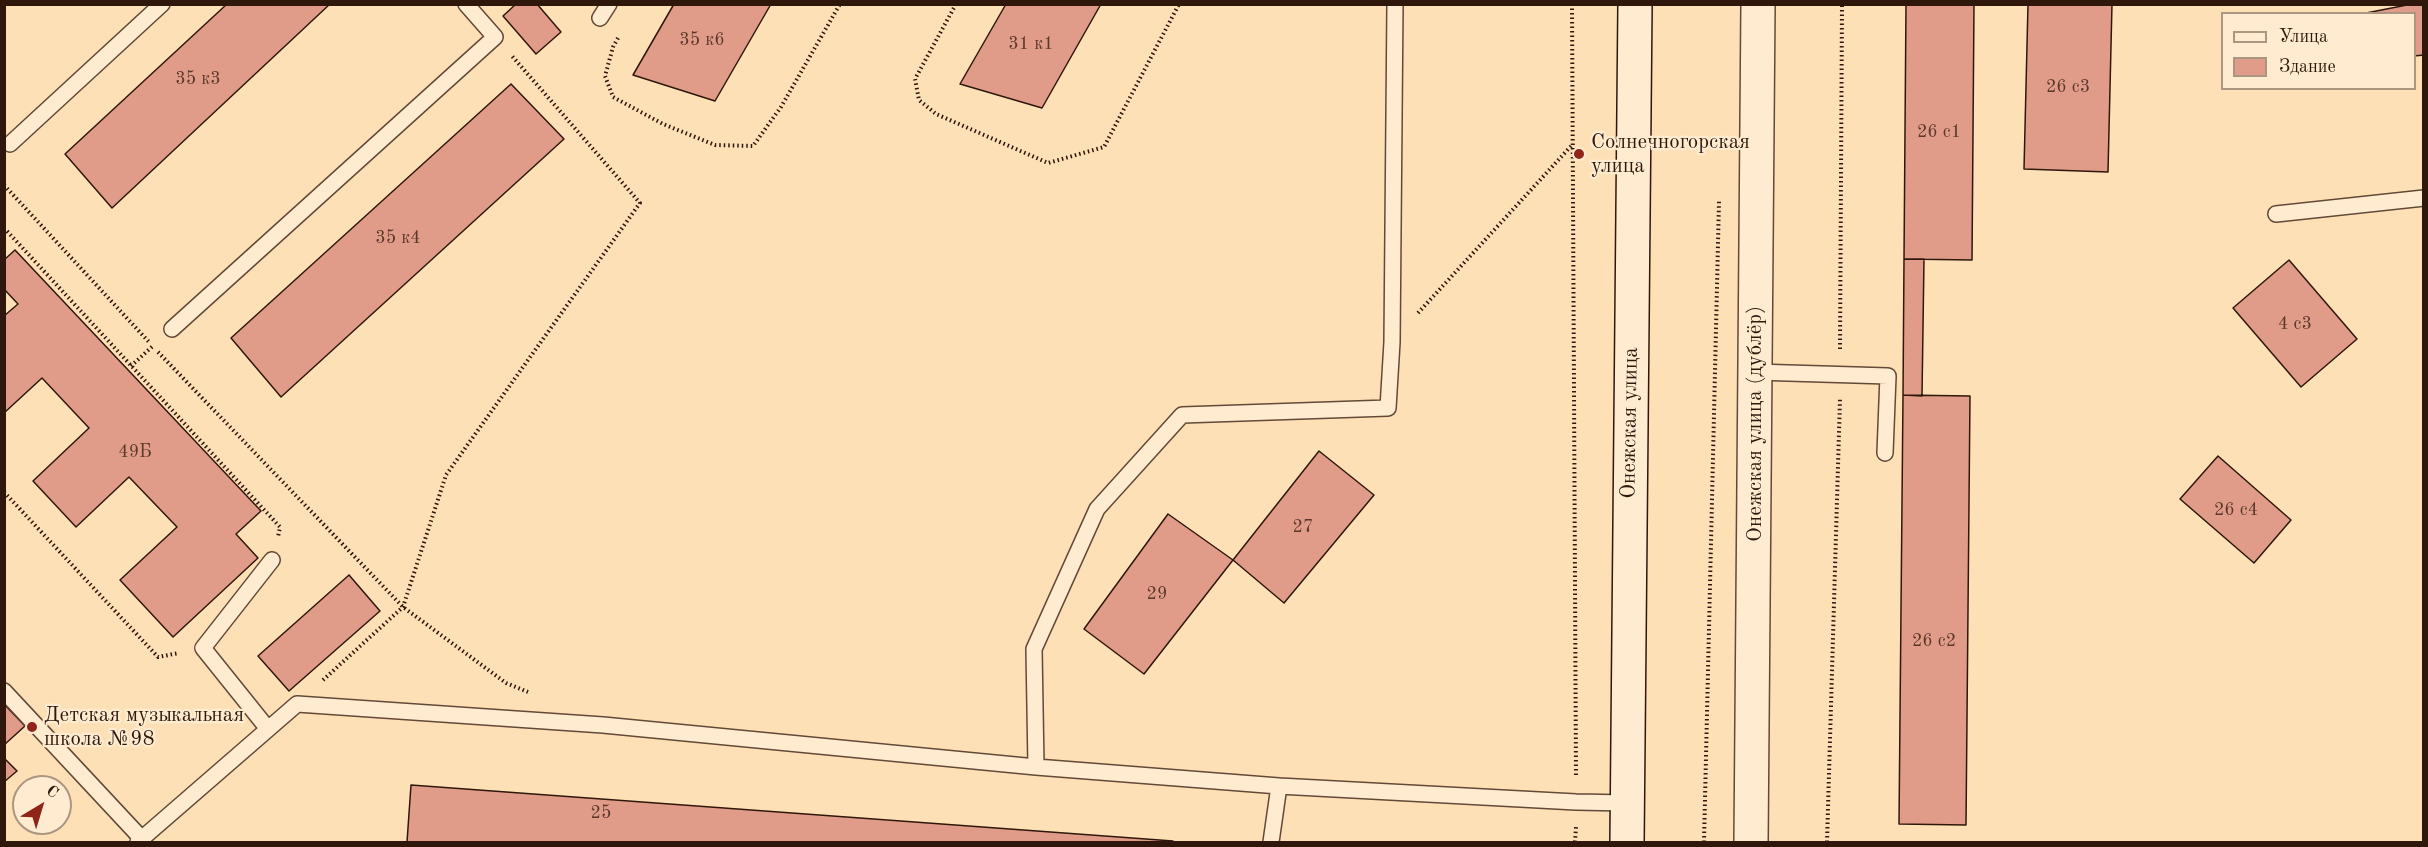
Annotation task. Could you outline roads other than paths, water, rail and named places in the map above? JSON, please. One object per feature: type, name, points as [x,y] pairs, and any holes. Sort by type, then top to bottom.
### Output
[{"type":"main road","name":"Онежская улица","points":[[1627,843],[1635,4]]},
{"type":"main road","name":"Онежская улица (дублёр)","points":[[1751,843],[1758,4]]},
{"type":"lane","points":[[10,144],[162,4]]},
{"type":"lane","points":[[172,329],[495,37],[466,4]]},
{"type":"lane","points":[[600,18],[609,4]]},
{"type":"lane","points":[[1036,767],[1034,649],[1097,509],[1182,415],[1388,408],[1392,342],[1395,4]]},
{"type":"lane","points":[[2276,214],[2424,198]]},
{"type":"lane","points":[[1755,372],[1888,376],[1885,453]]},
{"type":"lane","points":[[268,729],[203,648],[272,560]]},
{"type":"lane","points":[[4,691],[140,841],[297,704],[603,725],[1036,767],[1280,786],[1627,803]]},
{"type":"lane","points":[[1271,843],[1280,786]]},
{"type":"place","name":"Солнечногорская улица","points":[[1579,154]]},
{"type":"place","name":"Детская музыкальная школа №98","points":[[32,727]]}]
